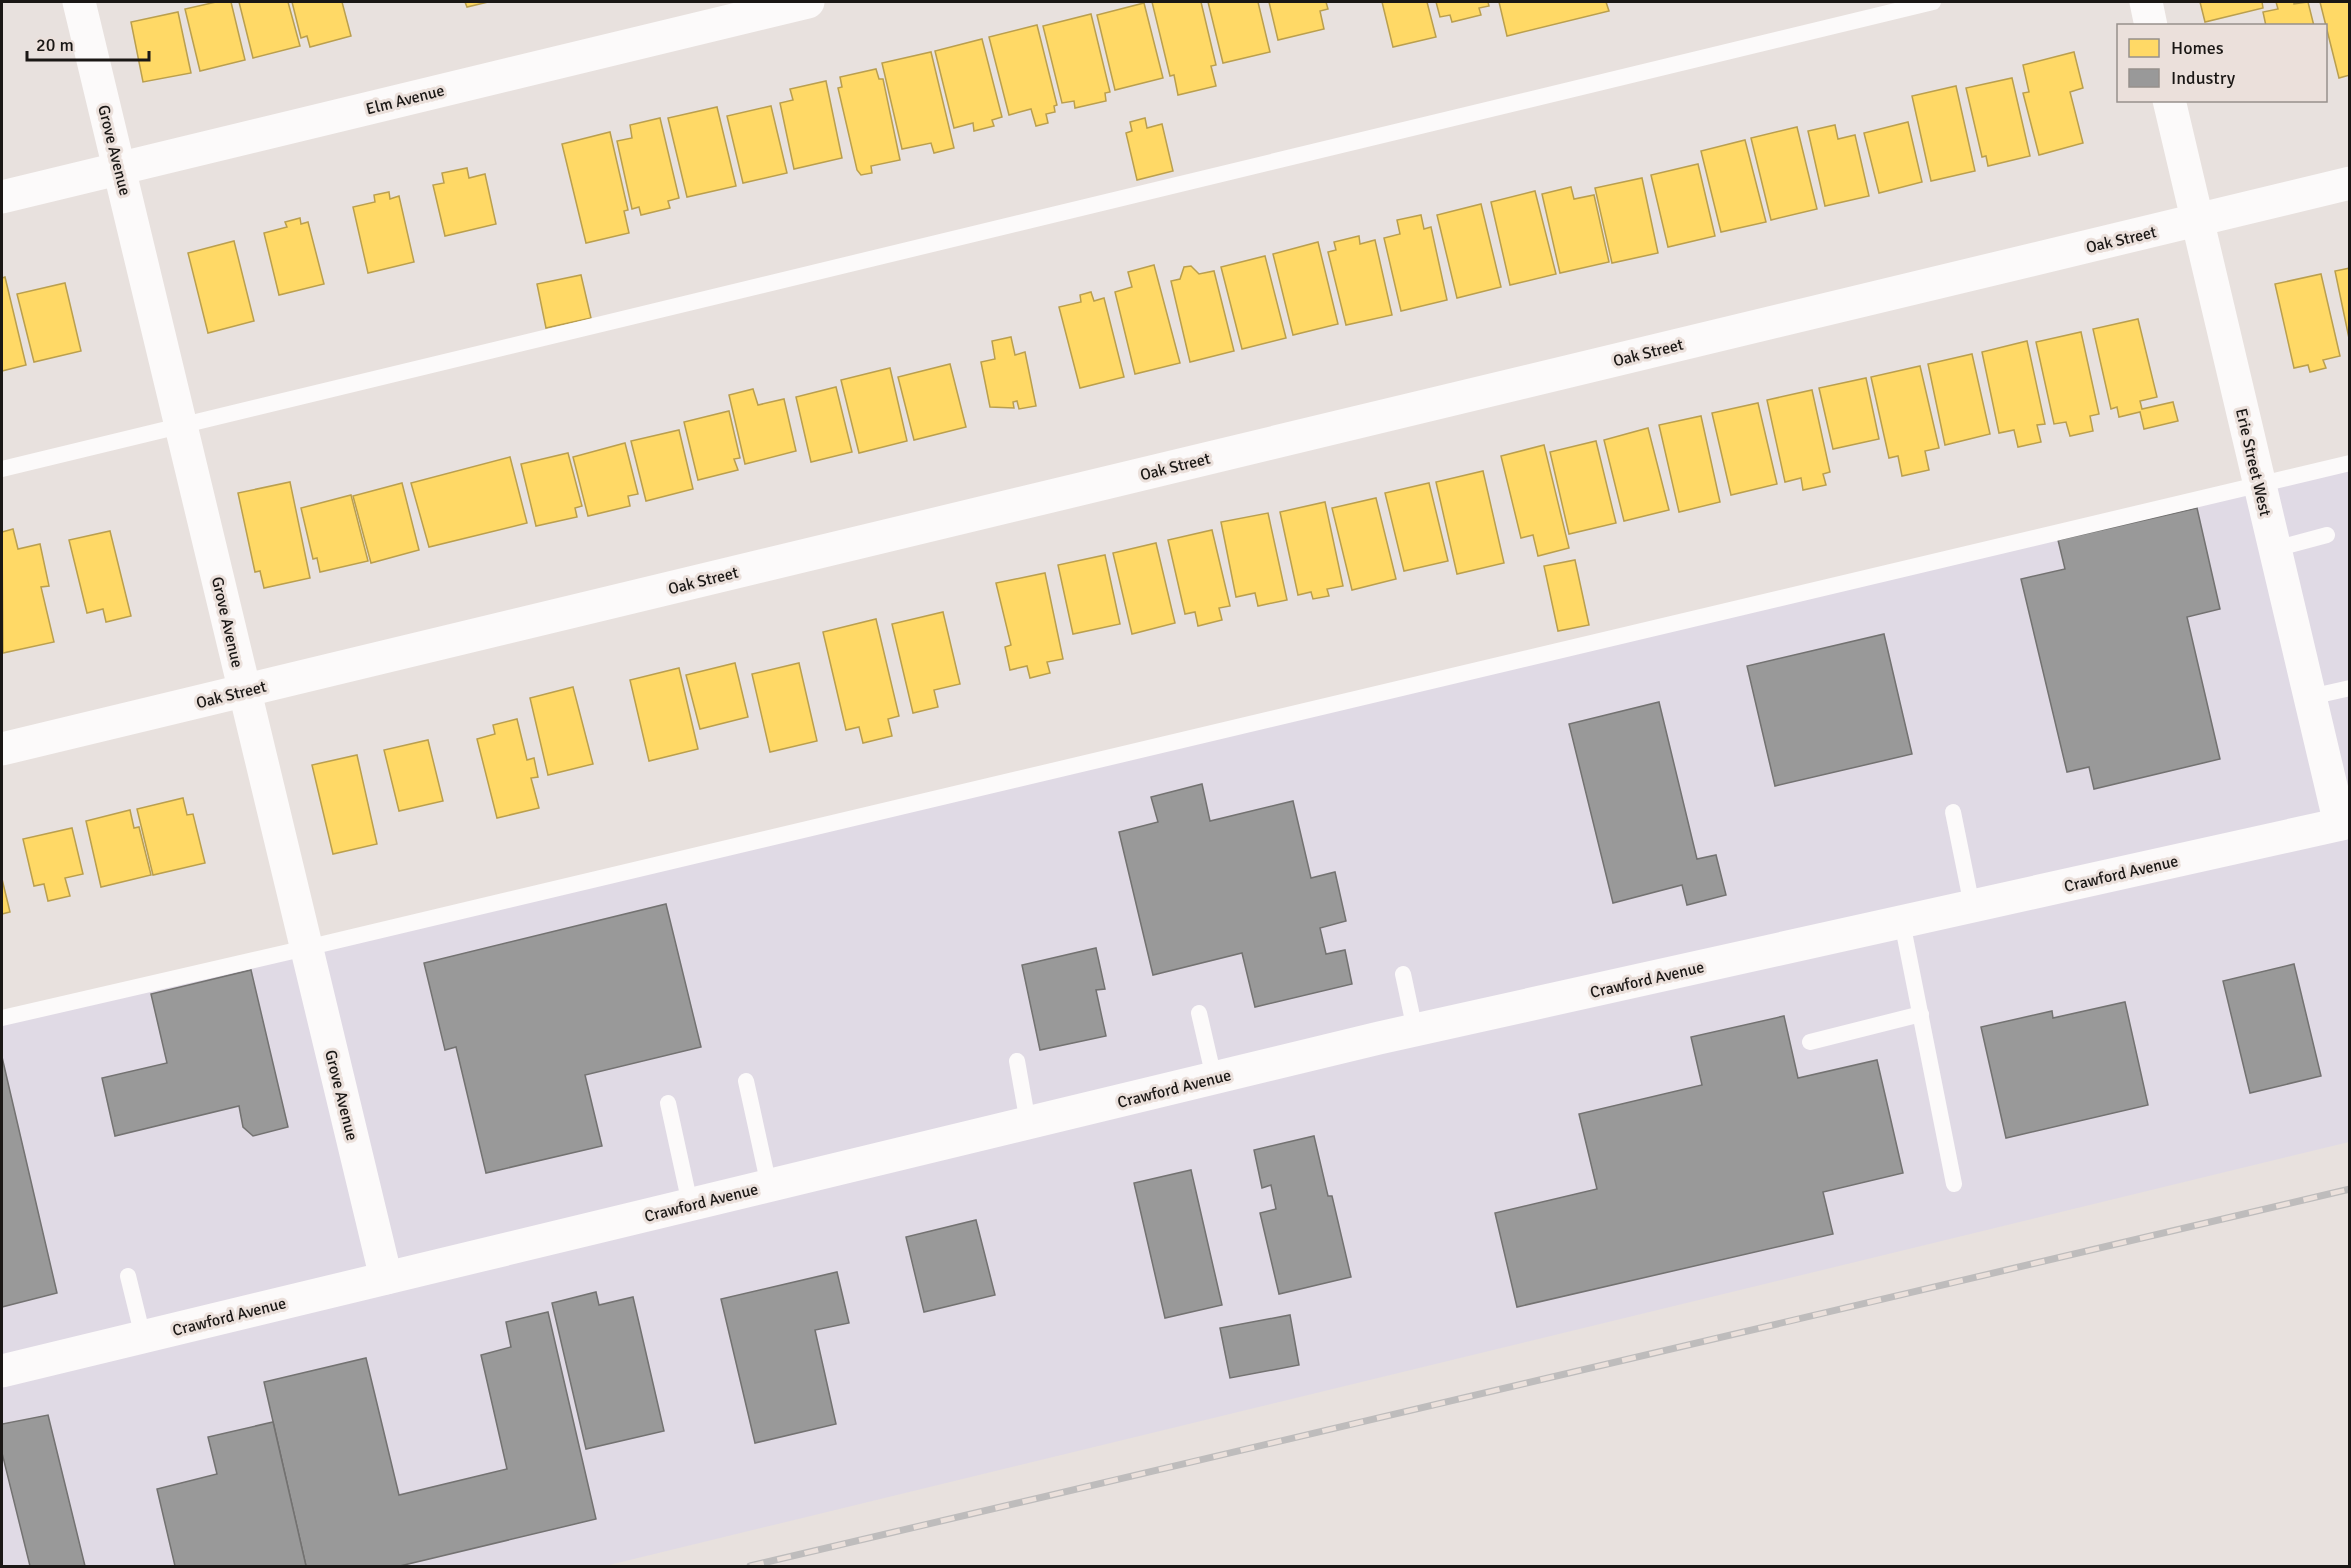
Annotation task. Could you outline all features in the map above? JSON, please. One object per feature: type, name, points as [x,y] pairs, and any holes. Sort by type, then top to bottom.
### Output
[{"type":"street","name":"Grove Avenue","points":[[79,2],[386,1278]]},
{"type":"street","name":"Elm Avenue","points":[[2,197],[808,2]]},
{"type":"street","points":[[2146,2],[2151,24]]},
{"type":"street","name":"Erie Street West","points":[[2169,102],[2310,697],[2345,823]]},
{"type":"street","name":"Oak Street","points":[[2,750],[2349,183]]},
{"type":"street","name":"Crawford Avenue","points":[[2,1371],[1415,1030],[2345,823]]},
{"type":"lane","points":[[2,469],[1933,2]]},
{"type":"lane","points":[[2,1018],[2349,464]]},
{"type":"lane","points":[[2275,549],[2327,536]]},
{"type":"lane","points":[[2310,697],[2349,688]]},
{"type":"lane","points":[[1953,812],[1972,906]]},
{"type":"lane","points":[[1902,922],[1954,1184]]},
{"type":"lane","points":[[1402,974],[1415,1030]]},
{"type":"lane","points":[[1199,1013],[1214,1078]]},
{"type":"lane","points":[[1810,1042],[1921,1014]]},
{"type":"lane","points":[[1017,1061],[1028,1123]]},
{"type":"lane","points":[[746,1081],[769,1186]]},
{"type":"lane","points":[[668,1103],[690,1204]]},
{"type":"lane","points":[[128,1276],[143,1337]]},
{"type":"shaded area","points":[[2349,461],[2349,1142],[605,1566],[2,1566],[2,1023]]},
{"type":"building: Homes","points":[[216,2],[231,2],[245,60],[200,71],[185,9]]},
{"type":"building: Homes","points":[[239,2],[288,2],[300,46],[253,58]]},
{"type":"building: Homes","points":[[292,2],[342,2],[351,36],[310,47],[307,36],[301,38]]},
{"type":"building: Homes","points":[[465,2],[488,2],[467,7]]},
{"type":"building: Homes","points":[[1152,2],[1201,2],[1216,65],[1211,66],[1216,86],[1178,95],[1174,75],[1170,76]]},
{"type":"building: Homes","points":[[1208,2],[1258,2],[1270,52],[1223,63]]},
{"type":"building: Homes","points":[[1269,2],[1326,2],[1328,9],[1320,11],[1324,29],[1278,40]]},
{"type":"building: Homes","points":[[1382,2],[1427,2],[1436,37],[1393,47]]},
{"type":"building: Homes","points":[[1436,2],[1488,2],[1489,6],[1479,8],[1481,15],[1452,22],[1450,15],[1440,17]]},
{"type":"building: Homes","points":[[1499,2],[1606,2],[1609,11],[1507,36]]},
{"type":"building: Homes","points":[[2200,2],[2262,2],[2263,8],[2205,22]]},
{"type":"building: Homes","points":[[2276,2],[2294,2],[2294,4],[2308,2],[2314,24],[2266,24],[2263,12],[2278,9]]},
{"type":"building: Homes","points":[[2320,2],[2350,2],[2350,75],[2339,78]]},
{"type":"building: Homes","points":[[1144,3],[1163,78],[1115,90],[1097,15]]},
{"type":"building: Homes","points":[[178,12],[191,73],[143,82],[131,22]]},
{"type":"building: Homes","points":[[1091,14],[1110,92],[1105,93],[1106,101],[1075,108],[1074,101],[1062,103],[1043,26]]},
{"type":"building: Homes","points":[[1037,25],[1057,105],[1054,106],[1055,112],[1046,114],[1048,123],[1036,126],[1031,109],[1009,115],[989,37]]},
{"type":"building: Homes","points":[[982,39],[1002,117],[992,120],[994,126],[974,131],[973,123],[954,128],[935,51]]},
{"type":"building: Homes","points":[[931,52],[954,148],[934,153],[931,143],[902,149],[882,63]]},
{"type":"building: Homes","points":[[2074,52],[2083,88],[2070,92],[2083,143],[2039,155],[2023,93],[2029,92],[2023,65]]},
{"type":"building: Homes","points":[[876,69],[879,79],[883,79],[900,160],[871,166],[872,173],[861,175],[857,170],[838,88],[842,87],[840,77]]},
{"type":"building: Homes","points":[[2012,78],[2030,156],[1988,166],[1986,156],[1982,157],[1966,88]]},
{"type":"building: Homes","points":[[826,81],[842,158],[794,169],[780,103],[793,100],[790,89]]},
{"type":"building: Homes","points":[[1956,86],[1975,171],[1931,181],[1912,96]]},
{"type":"building: Homes","points":[[771,106],[787,173],[743,183],[727,116]]},
{"type":"building: Homes","points":[[717,107],[736,186],[687,197],[668,118]]},
{"type":"building: Homes","points":[[660,118],[679,198],[668,201],[670,208],[641,215],[639,207],[632,209],[617,141],[632,138],[630,125]]},
{"type":"building: Homes","points":[[1145,118],[1147,128],[1162,124],[1173,171],[1137,180],[1126,133],[1132,131],[1130,122]]},
{"type":"building: Homes","points":[[1908,122],[1922,182],[1879,193],[1864,133]]},
{"type":"building: Homes","points":[[1835,125],[1838,139],[1855,135],[1869,196],[1825,206],[1808,131]]},
{"type":"building: Homes","points":[[1797,127],[1817,209],[1771,220],[1751,138]]},
{"type":"building: Homes","points":[[610,132],[628,210],[624,211],[629,233],[586,243],[562,144]]},
{"type":"building: Homes","points":[[1745,140],[1766,222],[1721,232],[1701,151]]},
{"type":"building: Homes","points":[[1698,164],[1715,236],[1668,247],[1651,175]]},
{"type":"building: Homes","points":[[467,168],[469,178],[485,174],[496,224],[445,236],[433,185],[444,183],[442,173]]},
{"type":"building: Homes","points":[[1642,178],[1658,253],[1612,263],[1595,188]]},
{"type":"building: Homes","points":[[1571,187],[1574,199],[1594,195],[1609,262],[1560,273],[1542,194]]},
{"type":"building: Homes","points":[[1535,191],[1556,274],[1510,285],[1491,202]]},
{"type":"building: Homes","points":[[389,192],[390,199],[399,196],[414,262],[368,273],[353,207],[375,202],[374,195]]},
{"type":"building: Homes","points":[[1481,204],[1501,287],[1457,298],[1437,215]]},
{"type":"building: Homes","points":[[1421,215],[1424,229],[1431,227],[1447,300],[1401,311],[1384,238],[1400,234],[1397,220]]},
{"type":"building: Homes","points":[[300,218],[301,224],[308,222],[324,284],[279,295],[264,233],[287,227],[285,222]]},
{"type":"building: Homes","points":[[1359,236],[1360,244],[1375,240],[1392,315],[1346,325],[1328,252],[1336,250],[1334,242]]},
{"type":"building: Homes","points":[[234,241],[254,321],[208,333],[188,253]]},
{"type":"building: Homes","points":[[1318,242],[1338,324],[1293,335],[1273,254]]},
{"type":"building: Homes","points":[[1265,256],[1286,338],[1242,349],[1221,267]]},
{"type":"building: Homes","points":[[1154,265],[1180,363],[1135,374],[1115,292],[1132,287],[1128,272]]},
{"type":"building: Homes","points":[[1191,266],[1199,274],[1214,271],[1234,351],[1190,362],[1171,281],[1180,279],[1184,267]]},
{"type":"building: Homes","points":[[2350,268],[2350,343],[2335,271]]},
{"type":"building: Homes","points":[[2321,274],[2340,356],[2323,360],[2326,368],[2310,372],[2308,365],[2294,368],[2275,284]]},
{"type":"building: Homes","points":[[581,275],[591,318],[546,328],[537,284]]},
{"type":"building: Homes","points":[[5,277],[26,365],[2,371],[2,278]]},
{"type":"building: Homes","points":[[65,283],[81,351],[34,362],[17,294]]},
{"type":"building: Homes","points":[[1091,292],[1094,301],[1104,298],[1124,377],[1080,388],[1059,307],[1081,302],[1080,295]]},
{"type":"building: Homes","points":[[2138,319],[2157,397],[2140,401],[2142,409],[2173,402],[2178,421],[2144,429],[2140,412],[2119,417],[2117,407],[2111,409],[2093,329]]},
{"type":"building: Homes","points":[[2081,332],[2099,414],[2090,416],[2093,431],[2070,436],[2066,422],[2054,424],[2036,342]]},
{"type":"building: Homes","points":[[1011,337],[1015,355],[1025,352],[1036,406],[1019,409],[1017,401],[1013,402],[1014,408],[990,407],[981,362],[995,359],[992,341]]},
{"type":"building: Homes","points":[[2027,341],[2045,424],[2037,425],[2041,442],[2018,447],[2014,430],[1999,433],[1982,352]]},
{"type":"building: Homes","points":[[1972,354],[1990,434],[1945,445],[1928,364]]},
{"type":"building: Homes","points":[[950,364],[966,427],[914,440],[898,377]]},
{"type":"building: Homes","points":[[1920,366],[1939,448],[1925,451],[1929,470],[1902,476],[1898,456],[1889,458],[1871,377]]},
{"type":"building: Homes","points":[[890,368],[907,441],[859,453],[841,380]]},
{"type":"building: Homes","points":[[1866,378],[1879,439],[1833,449],[1819,388]]},
{"type":"building: Homes","points":[[836,387],[852,452],[811,462],[796,397]]},
{"type":"building: Homes","points":[[753,389],[758,405],[784,399],[796,451],[745,464],[729,395]]},
{"type":"building: Homes","points":[[1812,390],[1830,472],[1823,474],[1826,485],[1803,490],[1801,478],[1785,482],[1767,400]]},
{"type":"building: Homes","points":[[1758,403],[1777,484],[1731,495],[1712,413]]},
{"type":"building: Homes","points":[[729,411],[740,458],[734,459],[738,470],[698,480],[684,422]]},
{"type":"building: Homes","points":[[1701,416],[1720,502],[1679,512],[1659,425]]},
{"type":"building: Homes","points":[[1648,428],[1669,510],[1624,521],[1604,440]]},
{"type":"building: Homes","points":[[679,430],[693,489],[646,501],[631,441]]},
{"type":"building: Homes","points":[[1596,441],[1616,523],[1569,534],[1550,452]]},
{"type":"building: Homes","points":[[625,443],[638,494],[628,496],[630,506],[588,516],[573,457]]},
{"type":"building: Homes","points":[[1544,445],[1569,548],[1538,556],[1533,535],[1521,538],[1501,456]]},
{"type":"building: Homes","points":[[568,453],[582,506],[575,508],[577,517],[536,526],[521,464]]},
{"type":"building: Homes","points":[[510,457],[527,523],[429,547],[411,483]]},
{"type":"building: Homes","points":[[1483,471],[1504,563],[1457,574],[1436,482]]},
{"type":"building: Homes","points":[[290,482],[310,578],[264,588],[260,571],[255,572],[238,493]]},
{"type":"building: Homes","points":[[402,483],[419,550],[371,563],[353,496]]},
{"type":"building: Homes","points":[[1429,483],[1448,561],[1404,571],[1385,493]]},
{"type":"building: Homes","points":[[351,495],[368,561],[320,572],[317,558],[313,559],[301,508]]},
{"type":"building: Homes","points":[[1376,498],[1396,579],[1352,590],[1332,508]]},
{"type":"building: Homes","points":[[1325,502],[1343,586],[1327,589],[1329,596],[1313,599],[1311,592],[1298,595],[1280,512]]},
{"type":"building: Homes","points":[[1268,513],[1287,600],[1258,606],[1255,593],[1236,597],[1221,522]]},
{"type":"building: Homes","points":[[13,529],[18,549],[40,544],[49,586],[41,587],[54,642],[3,653],[2,532]]},
{"type":"building: Homes","points":[[1212,530],[1230,606],[1219,608],[1222,620],[1198,626],[1195,612],[1185,614],[1168,540]]},
{"type":"building: Homes","points":[[110,531],[131,616],[106,622],[103,609],[87,613],[69,540]]},
{"type":"building: Homes","points":[[1156,543],[1175,623],[1132,634],[1113,553]]},
{"type":"building: Homes","points":[[1105,555],[1120,624],[1073,634],[1058,565]]},
{"type":"building: Homes","points":[[1575,560],[1589,625],[1558,631],[1544,566]]},
{"type":"building: Homes","points":[[1045,573],[1063,659],[1047,662],[1050,673],[1030,678],[1027,666],[1010,670],[1005,647],[1011,645],[996,583]]},
{"type":"building: Homes","points":[[943,612],[960,684],[934,690],[938,707],[913,713],[892,624]]},
{"type":"building: Homes","points":[[876,619],[899,716],[888,719],[892,736],[863,743],[859,727],[846,730],[823,632]]},
{"type":"building: Homes","points":[[735,663],[748,717],[700,729],[686,675]]},
{"type":"building: Homes","points":[[799,663],[817,741],[770,752],[752,674]]},
{"type":"building: Homes","points":[[679,668],[698,749],[649,761],[630,680]]},
{"type":"building: Homes","points":[[573,687],[593,764],[548,775],[530,698]]},
{"type":"building: Homes","points":[[517,719],[527,760],[534,758],[538,777],[531,778],[539,808],[497,818],[477,739],[495,734],[493,725]]},
{"type":"building: Homes","points":[[428,740],[443,801],[399,811],[384,750]]},
{"type":"building: Homes","points":[[357,755],[377,844],[333,854],[312,765]]},
{"type":"building: Homes","points":[[183,798],[187,815],[193,814],[205,863],[153,875],[137,809]]},
{"type":"building: Homes","points":[[130,810],[134,828],[139,827],[151,875],[101,887],[86,821]]},
{"type":"building: Homes","points":[[72,828],[83,874],[65,878],[70,896],[48,901],[44,884],[34,886],[23,839]]},
{"type":"building: Homes","points":[[2,879],[10,912],[2,914]]},
{"type":"building: Industry","points":[[2197,508],[2220,609],[2187,617],[2220,759],[2094,789],[2089,767],[2067,772],[2021,579],[2065,569],[2058,540]]},
{"type":"building: Industry","points":[[1884,634],[1912,754],[1775,786],[1747,666]]},
{"type":"building: Industry","points":[[1659,702],[1697,859],[1716,855],[1726,895],[1687,905],[1682,885],[1613,903],[1569,724]]},
{"type":"building: Industry","points":[[1202,784],[1210,821],[1293,801],[1311,878],[1335,872],[1346,921],[1320,928],[1326,954],[1345,950],[1352,984],[1255,1007],[1242,953],[1153,975],[1119,832],[1158,822],[1151,797]]},
{"type":"building: Industry","points":[[666,904],[701,1047],[585,1075],[602,1146],[486,1173],[456,1047],[445,1050],[424,963]]},
{"type":"building: Industry","points":[[1096,948],[1105,989],[1096,990],[1106,1036],[1040,1050],[1022,965]]},
{"type":"building: Industry","points":[[2294,964],[2321,1076],[2250,1093],[2223,981]]},
{"type":"building: Industry","points":[[251,970],[288,1127],[253,1136],[243,1127],[239,1106],[115,1136],[102,1078],[167,1063],[151,994]]},
{"type":"building: Industry","points":[[2125,1002],[2148,1105],[2006,1138],[1981,1027],[2052,1011],[2053,1018]]},
{"type":"building: Industry","points":[[1784,1016],[1798,1078],[1877,1060],[1903,1173],[1823,1192],[1833,1234],[1517,1307],[1495,1213],[1597,1189],[1579,1114],[1702,1085],[1691,1037]]},
{"type":"building: Industry","points":[[2,1057],[57,1293],[2,1307]]},
{"type":"building: Industry","points":[[1314,1136],[1328,1196],[1332,1196],[1351,1277],[1279,1294],[1260,1213],[1276,1209],[1271,1185],[1262,1188],[1254,1150]]},
{"type":"building: Industry","points":[[1191,1170],[1222,1305],[1165,1318],[1134,1183]]},
{"type":"building: Industry","points":[[976,1220],[995,1295],[924,1312],[906,1237]]},
{"type":"building: Industry","points":[[837,1272],[849,1323],[815,1330],[836,1424],[755,1443],[721,1299]]},
{"type":"building: Industry","points":[[596,1292],[599,1305],[633,1297],[664,1431],[586,1449],[552,1303]]},
{"type":"building: Industry","points":[[548,1312],[596,1519],[400,1566],[306,1566],[264,1382],[366,1358],[399,1495],[507,1469],[481,1355],[511,1347],[506,1322]]},
{"type":"building: Industry","points":[[1290,1315],[1299,1365],[1230,1378],[1220,1328]]},
{"type":"building: Industry","points":[[48,1415],[85,1566],[30,1566],[2,1453],[2,1424]]},
{"type":"building: Industry","points":[[273,1422],[306,1566],[175,1566],[157,1489],[217,1474],[208,1437]]},
{"type":"railway","points":[[750,1566],[2350,1189]]}]
